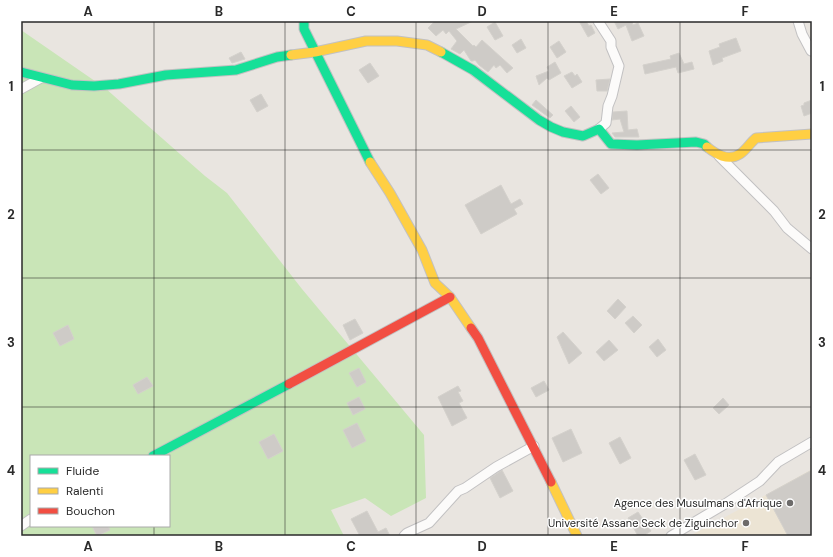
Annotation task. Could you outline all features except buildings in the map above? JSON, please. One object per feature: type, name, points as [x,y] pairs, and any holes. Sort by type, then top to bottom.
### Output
[{"type":"street","points":[[304,21],[304,29],[314,52],[375,171],[422,250],[435,283],[450,298],[478,338],[534,446],[577,536]]},
{"type":"street","points":[[21,72],[72,85],[94,86],[119,84],[166,75],[236,70],[277,57],[314,52],[366,41],[397,41],[427,46],[473,70],[539,120],[551,127],[563,132],[583,136],[599,129],[606,122],[619,66],[611,47],[611,42],[598,21]]},
{"type":"street","points":[[798,21],[802,34],[811,51]]},
{"type":"street","points":[[21,89],[40,78]]},
{"type":"street","points":[[599,129],[612,144],[637,146],[696,142],[704,144],[719,156],[774,211],[787,228],[812,249]]},
{"type":"street","points":[[719,156],[730,157],[739,155],[756,138],[812,134]]},
{"type":"street","points":[[155,455],[450,298]]},
{"type":"street","points":[[671,536],[760,481],[778,462],[812,442]]},
{"type":"street","points":[[404,536],[429,524],[458,491],[465,488],[496,466],[534,446]]},
{"type":"street","points":[[21,526],[30,520]]},
{"type":"shaded area","points":[[812,469],[812,536],[690,536],[764,496]]},
{"type":"green space","points":[[21,30],[105,88],[205,176],[227,193],[302,289],[424,435],[426,498],[391,516],[365,498],[331,510],[344,536],[21,536]]},
{"type":"traffic: fast","points":[[304,21],[304,29],[370,162]]},
{"type":"traffic: fast","points":[[441,52],[473,70],[539,120],[563,132],[583,136],[599,129],[611,144],[637,145],[696,142],[704,144],[707,147]]},
{"type":"traffic: fast","points":[[21,72],[72,85],[94,86],[119,84],[166,75],[236,70],[277,57],[291,55]]},
{"type":"traffic: fast","points":[[155,455],[289,384]]},
{"type":"traffic: slow","points":[[291,55],[315,52],[366,41],[397,41],[427,45],[441,52]]},
{"type":"traffic: slow","points":[[707,147],[722,156],[731,157],[740,154],[756,138],[812,134]]},
{"type":"traffic: slow","points":[[370,162],[390,193],[422,250],[435,283],[450,297],[471,328]]},
{"type":"traffic: slow","points":[[551,482],[577,536]]},
{"type":"traffic: jam","points":[[289,384],[450,297]]},
{"type":"traffic: jam","points":[[471,328],[478,338],[551,482]]},
{"type":"place","name":"Agence des Musulmans d'Afrique","points":[[790,503]]},
{"type":"place","name":"Université Assane Seck de Ziguinchor","points":[[746,523]]}]
